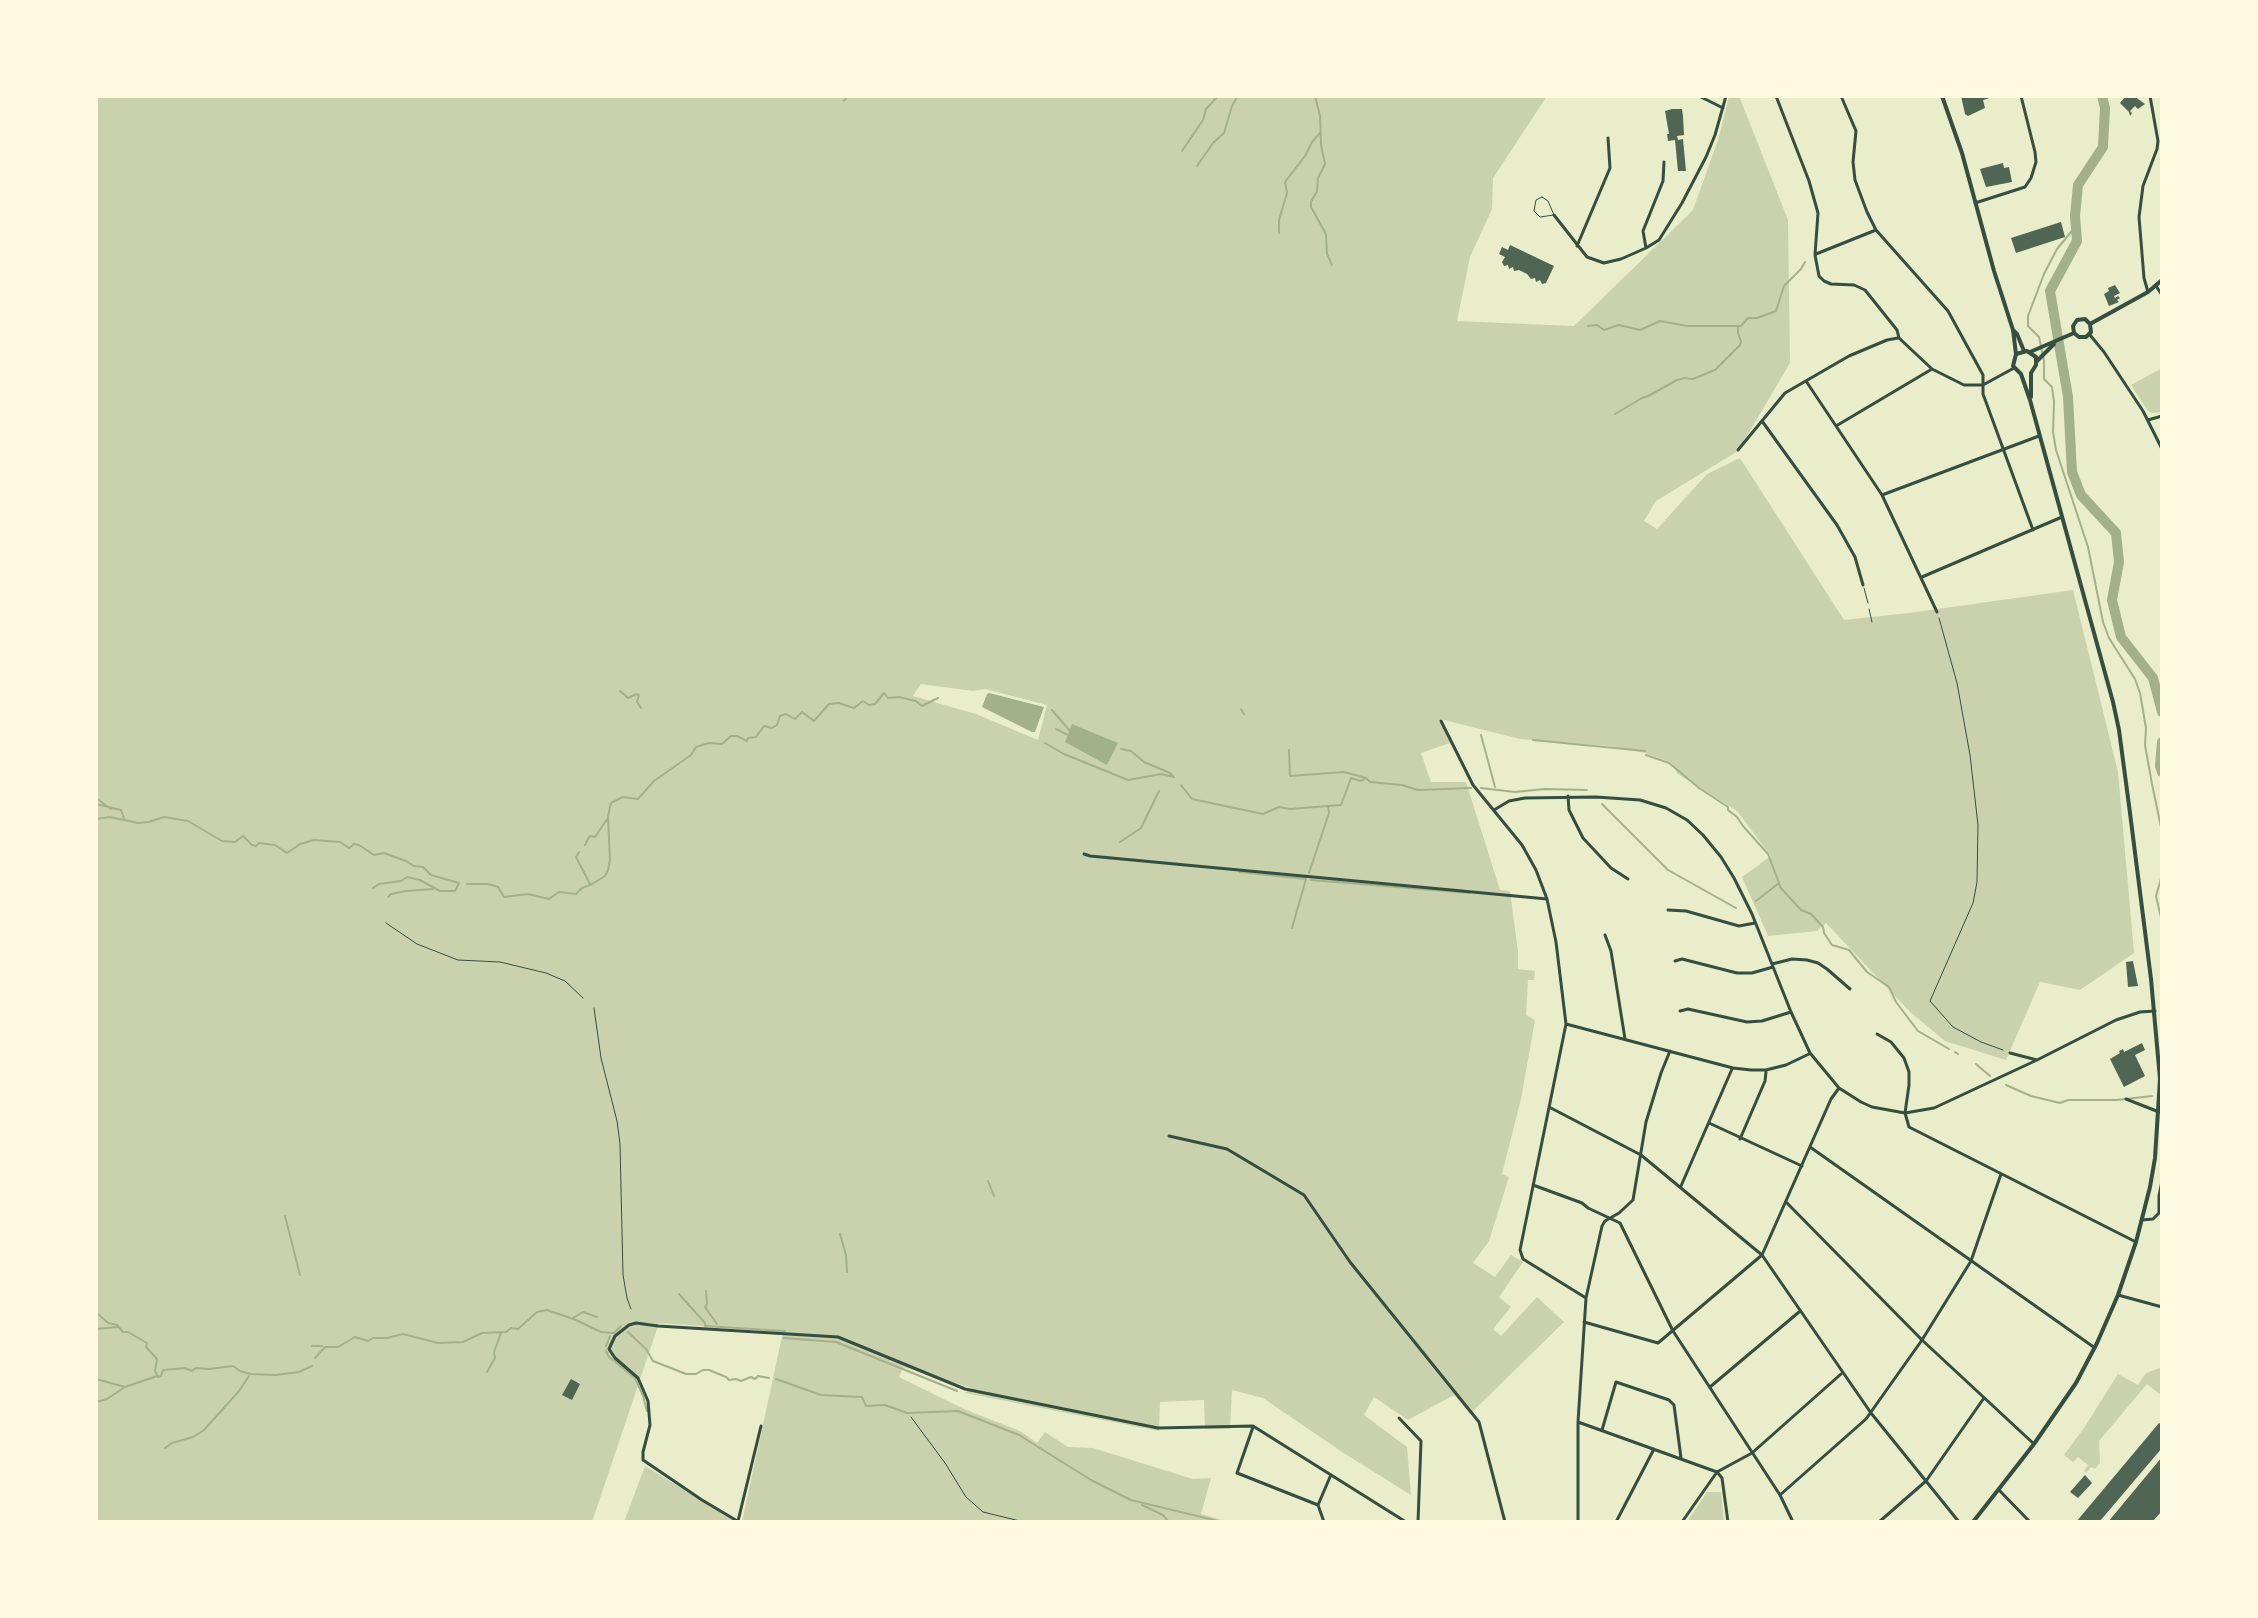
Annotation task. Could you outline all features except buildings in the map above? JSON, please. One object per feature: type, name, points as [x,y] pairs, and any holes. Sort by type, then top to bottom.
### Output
[{"type":"main road","points":[[1942,96],[1962,153],[2013,330],[2014,368],[2021,374],[2030,400],[2119,730],[2155,1011],[2159,1066],[2155,1158],[2142,1220],[2118,1295],[2076,1383],[2034,1444],[1973,1522]]},
{"type":"main road","points":[[2090,324],[2148,292],[2162,280]]},
{"type":"main road","points":[[2085,319],[2090,324],[2089,335],[2081,338],[2074,333],[2073,326],[2077,320],[2085,319]]},
{"type":"main road","points":[[2013,330],[2037,361]]},
{"type":"main road","points":[[2016,354],[2074,333]]},
{"type":"main road","points":[[2021,374],[2031,373],[2037,361],[2056,342]]},
{"type":"main road","points":[[2030,400],[2031,373]]},
{"type":"street","points":[[1699,96],[1723,108]]},
{"type":"street","points":[[1554,215],[1587,257],[1604,263],[1621,259],[1659,240],[1711,146],[1726,96]]},
{"type":"street","points":[[1776,96],[1818,213],[1816,269],[1824,281],[1854,285],[1865,290],[1897,330],[1899,338],[1932,369],[1964,385],[1983,385],[2014,368]]},
{"type":"street","points":[[1841,96],[1856,131],[1855,180],[1876,230],[1948,311],[1983,375],[1983,394],[2033,530]]},
{"type":"street","points":[[1975,203],[2025,187],[2034,171],[2035,152],[2021,96]]},
{"type":"street","points":[[2148,292],[2139,217],[2143,186],[2158,141],[2150,97],[2158,96]]},
{"type":"street","points":[[1577,246],[1610,168],[1608,138]]},
{"type":"street","points":[[1646,248],[1643,231],[1663,181],[1664,162]]},
{"type":"street","points":[[1815,255],[1876,230]]},
{"type":"street","points":[[2156,286],[2162,295]]},
{"type":"street","points":[[2089,335],[2104,352],[2148,420],[2162,449]]},
{"type":"street","points":[[1738,450],[1785,393],[1849,356],[1899,338]]},
{"type":"street","points":[[1836,426],[1932,369]]},
{"type":"street","points":[[1806,381],[1882,495],[1937,612]]},
{"type":"street","points":[[2148,420],[2162,416]]},
{"type":"street","points":[[1762,421],[1837,525],[1855,557],[1863,585]]},
{"type":"street","points":[[1882,495],[2039,436]]},
{"type":"street","points":[[1922,577],[2062,517]]},
{"type":"street","points":[[1441,721],[1473,785],[1522,845],[1547,899],[1566,1024],[1520,1250],[1523,1259],[1586,1298]]},
{"type":"street","points":[[1494,810],[1509,801],[1568,796],[1640,800],[1666,808],[1687,820],[1721,857],[1734,878],[1810,1053],[1839,1088],[1872,1107],[1905,1113],[1945,1105],[2116,1020],[2155,1011]]},
{"type":"street","points":[[1568,796],[1569,810],[1583,838],[1604,862],[1628,879]]},
{"type":"street","points":[[1084,854],[1547,899]]},
{"type":"street","points":[[1668,910],[1686,911],[1739,926],[1755,923]]},
{"type":"street","points":[[1605,935],[1611,951],[1625,1039]]},
{"type":"street","points":[[1675,961],[1682,959],[1737,973],[1752,973],[1792,959],[1807,960],[1827,969],[1850,989]]},
{"type":"street","points":[[1680,1011],[1688,1009],[1747,1022],[1791,1012]]},
{"type":"street","points":[[1566,1024],[1733,1068],[1766,1070],[1786,1065],[1810,1053]]},
{"type":"street","points":[[1877,1034],[1891,1042],[1904,1058],[1909,1072],[1905,1113],[1909,1127],[2136,1242]]},
{"type":"street","points":[[1578,1522],[1578,1422],[1586,1298],[1602,1226],[1633,1200],[1646,1122],[1670,1051]]},
{"type":"street","points":[[2010,1053],[2037,1060]]},
{"type":"street","points":[[1681,1186],[1733,1068]]},
{"type":"street","points":[[1740,1139],[1765,1081],[1766,1070]]},
{"type":"street","points":[[1584,1322],[1658,1343],[1762,1255],[1831,1099],[1839,1088]]},
{"type":"street","points":[[2126,1099],[2159,1112]]},
{"type":"street","points":[[1549,1107],[1641,1155],[1762,1255],[1871,1413],[1959,1522]]},
{"type":"street","points":[[1709,1123],[1802,1166]]},
{"type":"street","points":[[1169,1136],[1227,1149],[1304,1195],[1350,1262],[1479,1422],[1505,1522]]},
{"type":"street","points":[[1810,1147],[2095,1348]]},
{"type":"street","points":[[1780,1495],[1871,1413],[1922,1340],[1971,1261],[2001,1174]]},
{"type":"street","points":[[2142,1220],[2153,1219],[2159,1213],[2162,1181]]},
{"type":"street","points":[[1533,1185],[1582,1203],[1620,1223],[1673,1331],[1780,1495],[1793,1522]]},
{"type":"street","points":[[1786,1202],[1922,1340],[2034,1444]]},
{"type":"street","points":[[2118,1295],[2162,1307]]},
{"type":"street","points":[[1710,1387],[1800,1312]]},
{"type":"street","points":[[761,1426],[738,1522],[643,1460],[650,1425],[648,1401],[638,1378],[609,1349],[615,1336],[636,1323],[838,1337],[965,1389],[992,1395],[1158,1428],[1253,1426],[1406,1522]]},
{"type":"street","points":[[1682,1522],[1717,1472],[1752,1453],[1842,1373]]},
{"type":"street","points":[[1602,1430],[1616,1382],[1669,1400],[1674,1405],[1681,1459]]},
{"type":"street","points":[[1879,1522],[1926,1481],[1984,1398]]},
{"type":"street","points":[[1399,1418],[1421,1441],[1418,1522]]},
{"type":"street","points":[[1578,1422],[1717,1472],[1722,1478],[1728,1522]]},
{"type":"street","points":[[1253,1426],[1237,1473],[1318,1505]]},
{"type":"street","points":[[1616,1522],[1654,1449]]},
{"type":"street","points":[[1324,1522],[1318,1505],[1331,1475]]},
{"type":"street","points":[[1998,1490],[2030,1522]]},
{"type":"lane","points":[[1538,198],[1548,201],[1554,215],[1536,215],[1534,206],[1538,198]]},
{"type":"lane","points":[[1863,585],[1868,603]]},
{"type":"path","points":[[1868,603],[1872,622]]},
{"type":"path","points":[[1937,612],[1957,683],[1970,755],[1978,825],[1978,868],[1973,903],[1930,1001],[1953,1027],[2010,1053]]},
{"type":"path","points":[[386,923],[417,944],[458,960],[500,962],[546,973],[565,981],[583,998]]},
{"type":"path","points":[[594,1008],[601,1058],[620,1144],[623,1275],[631,1309]]},
{"type":"path","points":[[911,1417],[966,1497],[983,1512],[1024,1522]]},
{"type":"shaded area","points":[[96,96],[1547,96],[1493,178],[1492,209],[1470,257],[1457,321],[1574,326],[1693,210],[1719,137],[1729,96],[1739,96],[1788,220],[1790,363],[1738,451],[1656,501],[1644,521],[1657,529],[1707,474],[1740,458],[1844,620],[2073,590],[2118,772],[2134,953],[2080,990],[2040,982],[2006,1060],[1945,1041],[1909,1011],[1826,923],[1817,931],[1768,936],[1742,877],[1771,856],[1737,811],[1678,774],[1670,762],[1610,746],[1520,739],[1440,719],[1450,743],[1421,753],[1431,782],[1466,782],[1500,890],[1510,891],[1518,969],[1535,971],[1534,980],[1528,980],[1526,1015],[1535,1020],[1521,1099],[1502,1174],[1509,1177],[1489,1241],[1473,1263],[1495,1277],[1511,1255],[1523,1262],[1499,1297],[1511,1307],[1493,1329],[1501,1336],[1537,1297],[1564,1322],[1470,1414],[1454,1395],[1408,1420],[1374,1397],[1364,1415],[1407,1447],[1411,1495],[1263,1398],[1232,1390],[1230,1429],[1205,1429],[1204,1400],[1160,1402],[1159,1431],[965,1393],[971,1388],[903,1367],[899,1377],[964,1409],[1020,1431],[1037,1443],[1045,1432],[1068,1447],[1093,1448],[1193,1479],[1211,1478],[1201,1514],[1229,1522],[742,1522],[783,1332],[659,1323],[592,1522],[96,1522]],"holes":[[[921,684],[973,691],[985,689],[1047,705],[1038,740],[976,714],[913,696]]]},
{"type":"shaded area","points":[[2162,368],[2162,412],[2153,413],[2148,411],[2131,385]]},
{"type":"shaded area","points":[[989,693],[1044,707],[1035,732],[982,707]]},
{"type":"shaded area","points":[[1072,724],[1118,743],[1107,765],[1065,742]]},
{"type":"shaded area","points":[[2162,1367],[2162,1396],[2147,1384],[2099,1441],[2100,1463],[2095,1469],[2091,1467],[2086,1473],[2084,1471],[2088,1465],[2078,1457],[2073,1462],[2064,1455],[2118,1374],[2138,1385],[2146,1373]]},
{"type":"shaded area","points":[[645,1466],[737,1522],[624,1522]]},
{"type":"shaded area","points":[[1707,1492],[1721,1492],[1724,1522],[1687,1522]]},
{"type":"waterway","points":[[844,101],[848,96]]},
{"type":"waterway","points":[[1182,151],[1203,120],[1206,109],[1218,96]]},
{"type":"waterway","points":[[1197,166],[1224,133],[1238,96]]},
{"type":"waterway","points":[[1315,96],[1325,164],[1311,207],[1326,234],[1327,254],[1332,265]]},
{"type":"waterway","points":[[2102,96],[2105,108],[2103,147],[2078,185],[2075,216],[2077,241],[2050,291],[2068,397],[2072,472],[2081,495],[2116,533],[2119,562],[2112,600],[2121,637],[2153,678],[2162,712]]},
{"type":"waterway","points":[[1279,233],[1279,220],[1287,193],[1285,182],[1320,133]]},
{"type":"waterway","points":[[2076,226],[2057,249],[2044,274],[2028,316],[2028,326],[2039,337],[2044,379],[2052,387],[2056,450],[2088,547],[2103,622],[2140,693],[2146,728],[2145,745],[2162,832]]},
{"type":"waterway","points":[[1588,326],[1597,325],[1604,330],[1619,325],[1640,330],[1660,321],[1687,326],[1741,326],[1748,318],[1776,311],[1784,286],[1805,262]]},
{"type":"waterway","points":[[1615,414],[1677,380],[1693,379],[1715,370],[1740,345],[1738,326]]},
{"type":"waterway","points":[[620,691],[628,698],[639,695],[637,702],[641,708]]},
{"type":"waterway","points":[[467,884],[498,887],[504,897],[528,894],[549,899],[559,892],[576,894],[605,876],[608,870],[608,816],[611,803],[623,797],[638,799],[654,781],[691,755],[696,747],[709,743],[722,744],[731,736],[747,741],[756,737],[764,726],[772,728],[777,725],[780,716],[786,714],[795,719],[802,712],[814,721],[829,704],[839,703],[854,708],[863,701],[869,705],[875,704],[884,693],[888,698],[899,697],[916,701],[922,706],[938,698]]},
{"type":"waterway","points":[[1241,709],[1244,714]]},
{"type":"waterway","points":[[1052,710],[1070,731]]},
{"type":"waterway","points":[[1056,729],[1068,735]]},
{"type":"waterway","points":[[1481,735],[1495,787]]},
{"type":"waterway","points":[[1533,740],[1645,751]]},
{"type":"waterway","points":[[2162,742],[2162,772]]},
{"type":"waterway","points":[[1045,743],[1128,780],[1161,774],[1174,777]]},
{"type":"waterway","points":[[1121,749],[1131,751],[1144,762],[1173,776]]},
{"type":"waterway","points":[[1289,750],[1290,776],[1344,772],[1366,778]]},
{"type":"waterway","points":[[1646,755],[1669,763],[1728,807],[1768,854],[1779,883]]},
{"type":"waterway","points":[[1181,785],[1192,799],[1263,814],[1279,807],[1341,805],[1351,778],[1361,781],[1366,778],[1370,782],[1418,790],[1471,788]]},
{"type":"waterway","points":[[1481,788],[1515,792],[1587,790]]},
{"type":"waterway","points":[[1120,842],[1141,828],[1159,791]]},
{"type":"waterway","points":[[96,798],[111,809]]},
{"type":"waterway","points":[[96,804],[121,810],[124,818]]},
{"type":"waterway","points":[[1602,804],[1668,870],[1736,908]]},
{"type":"waterway","points":[[1309,873],[1329,813],[1328,806]]},
{"type":"waterway","points":[[96,819],[110,817],[138,823],[164,817],[188,821],[222,841],[235,842],[243,836],[252,845],[275,845],[287,853],[300,844],[314,840],[340,842],[349,848],[354,844],[374,855],[384,853],[423,867],[431,875],[459,883],[455,891],[440,891],[407,877],[373,888]]},
{"type":"waterway","points":[[585,845],[590,836],[595,837],[608,818]]},
{"type":"waterway","points":[[579,852],[576,857],[590,884]]},
{"type":"waterway","points":[[1240,872],[1306,879],[1292,928]]},
{"type":"waterway","points":[[2162,875],[2156,896],[2162,922]]},
{"type":"waterway","points":[[1311,880],[1470,893]]},
{"type":"waterway","points":[[1756,901],[1779,883],[1801,910],[1811,914],[1823,927],[1832,945],[1849,950],[1867,972],[1889,987],[1896,1002],[1918,1031],[1949,1049]]},
{"type":"waterway","points":[[388,897],[406,891],[433,889]]},
{"type":"waterway","points":[[1976,1064],[1990,1076]]},
{"type":"waterway","points":[[2006,1085],[2031,1096],[2060,1103],[2152,1096]]},
{"type":"waterway","points":[[988,1181],[994,1196]]},
{"type":"waterway","points":[[285,1216],[300,1275]]},
{"type":"waterway","points":[[840,1234],[847,1272]]},
{"type":"waterway","points":[[706,1291],[705,1307],[717,1324]]},
{"type":"waterway","points":[[679,1294],[705,1326],[785,1331]]},
{"type":"waterway","points":[[315,1358],[325,1347],[338,1347],[355,1337],[368,1341],[403,1334],[438,1343],[463,1342],[482,1333],[518,1329],[537,1312],[547,1310],[601,1332],[614,1333],[621,1326]]},
{"type":"waterway","points":[[573,1318],[583,1312],[597,1317]]},
{"type":"waterway","points":[[98,1314],[123,1332],[147,1343],[146,1347],[157,1359],[155,1371],[158,1377],[163,1370],[185,1368],[192,1371],[196,1368],[233,1366],[251,1374],[276,1375],[299,1372],[312,1366]]},
{"type":"waterway","points":[[96,1329],[118,1327]]},
{"type":"waterway","points":[[628,1332],[646,1349],[653,1361],[686,1374],[709,1370],[729,1380],[741,1381],[758,1376],[769,1378]]},
{"type":"waterway","points":[[487,1372],[495,1358],[501,1333]]},
{"type":"waterway","points":[[606,1346],[610,1336]]},
{"type":"waterway","points":[[784,1338],[836,1342],[957,1391]]},
{"type":"waterway","points":[[312,1346],[322,1346]]},
{"type":"waterway","points":[[606,1351],[635,1378],[647,1411]]},
{"type":"waterway","points":[[96,1402],[125,1387],[157,1376]]},
{"type":"waterway","points":[[165,1448],[204,1430],[249,1376]]},
{"type":"waterway","points":[[96,1379],[125,1387]]},
{"type":"waterway","points":[[776,1379],[821,1395],[862,1397],[866,1406],[885,1405],[907,1413],[958,1411],[1019,1435],[1091,1480],[1131,1500],[1222,1522]]},
{"type":"waterway","points":[[1142,1505],[1163,1515],[1169,1522]]}]
